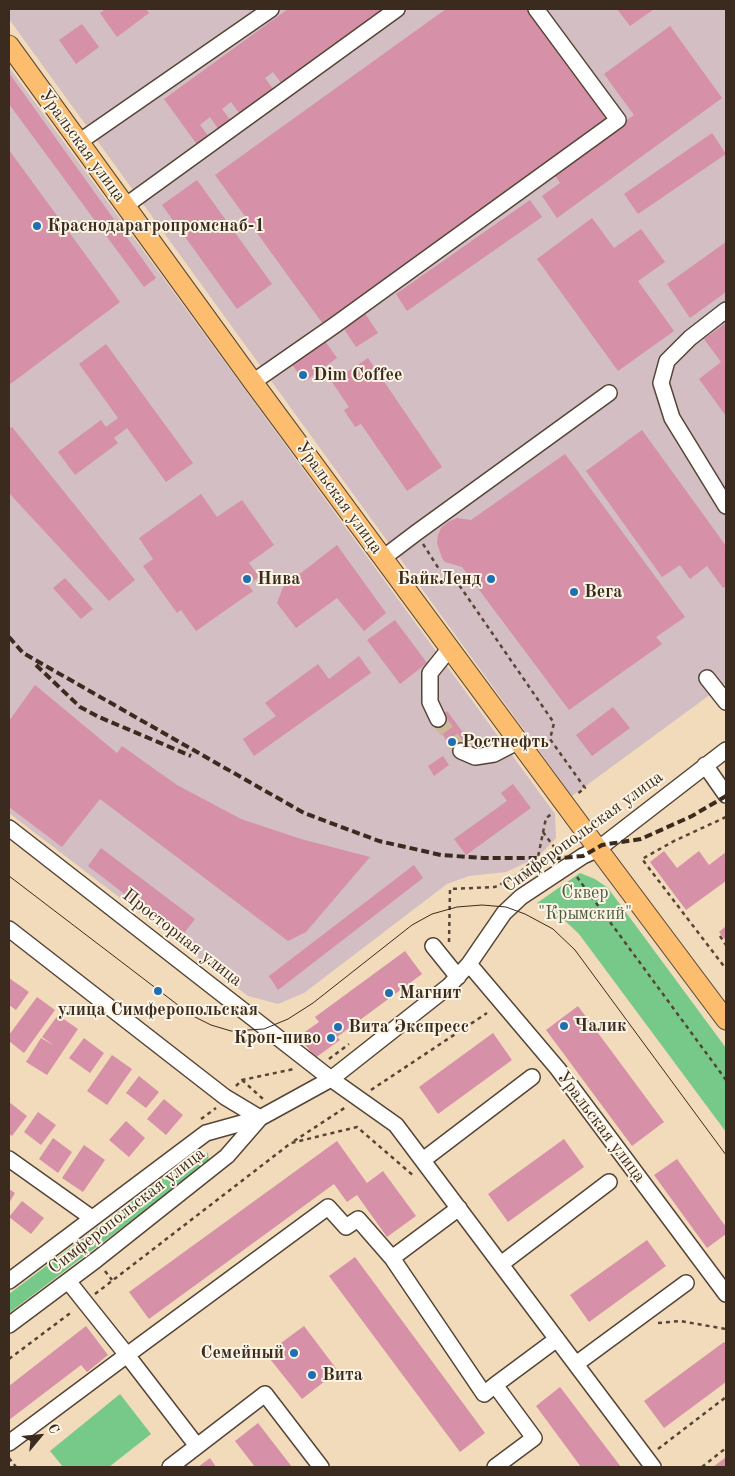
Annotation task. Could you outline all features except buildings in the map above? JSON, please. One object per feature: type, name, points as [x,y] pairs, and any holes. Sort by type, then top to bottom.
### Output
[{"type":"main road","name":"Уральская улица","points":[[9,36],[81,141]]},
{"type":"main road","name":"Уральская улица","points":[[9,45],[726,1020]]},
{"type":"main road","name":"Уральская улица","points":[[386,556],[450,648],[567,802]]},
{"type":"main road","name":"Уральская улица","points":[[600,847],[726,1009]]},
{"type":"street","points":[[81,141],[271,9]]},
{"type":"street","points":[[127,204],[397,9]]},
{"type":"street","points":[[256,380],[618,120],[536,9]]},
{"type":"street","points":[[726,310],[690,338],[667,361],[662,383],[672,418],[726,506]]},
{"type":"street","points":[[386,556],[416,532],[609,393]]},
{"type":"street","points":[[438,719],[430,702],[430,673],[450,648]]},
{"type":"street","points":[[707,678],[726,702]]},
{"type":"street","points":[[461,751],[475,757],[494,754],[519,741]]},
{"type":"street","name":"Симферопольская улица","points":[[9,1281],[206,1133],[260,1118],[331,1079],[449,986],[469,964],[509,908],[521,897],[600,847],[726,750]]},
{"type":"street","points":[[705,766],[726,795]]},
{"type":"street","name":"Просторная улица","points":[[9,828],[331,1079],[396,1125],[650,1463]]},
{"type":"street","points":[[9,928],[225,1097],[260,1118]]},
{"type":"street","points":[[433,946],[458,977]]},
{"type":"street","name":"Уральская улица","points":[[469,964],[558,1069],[726,1294]]},
{"type":"street","points":[[423,1160],[532,1077]]},
{"type":"street","name":"Симферопольская улица","points":[[9,1325],[227,1156],[260,1118]]},
{"type":"street","points":[[9,1159],[92,1218]]},
{"type":"street","points":[[501,1264],[609,1182]]},
{"type":"street","points":[[9,1443],[328,1207],[346,1228],[358,1219],[392,1258],[484,1394],[558,1340]]},
{"type":"street","points":[[392,1258],[459,1208]]},
{"type":"street","points":[[68,1281],[197,1446]]},
{"type":"street","points":[[576,1364],[686,1283]]},
{"type":"street","points":[[495,1385],[534,1438],[495,1467]]},
{"type":"street","points":[[170,1467],[266,1394],[322,1467]]},
{"type":"path","points":[[416,532],[439,568],[457,582],[554,724],[550,740],[585,788],[546,818],[538,857],[513,878],[495,887],[450,889],[449,947]]},
{"type":"path","points":[[726,817],[642,858],[726,969]]},
{"type":"path","points":[[543,832],[726,1080]]},
{"type":"path","points":[[720,936],[726,945]]},
{"type":"path","points":[[9,1359],[290,1143],[487,1013]]},
{"type":"path","points":[[235,1086],[242,1080],[296,1068]]},
{"type":"path","points":[[242,1080],[266,1102]]},
{"type":"path","points":[[290,1143],[357,1127],[417,1179]]},
{"type":"path","points":[[653,1323],[680,1321],[726,1329]]},
{"type":"path","points":[[650,1463],[726,1397]]},
{"type":"path","points":[[702,1467],[726,1448]]},
{"type":"path","points":[[9,1458],[16,1467]]},
{"type":"shaded area","points":[[9,9],[726,9],[726,683],[572,796],[9,19]]},
{"type":"shaded area","points":[[9,67],[555,814],[556,838],[538,857],[506,872],[469,876],[447,884],[304,993],[278,1004],[248,996],[9,813]]},
{"type":"green space","name":"Сквер \"Крымский\"","points":[[580,873],[595,879],[608,888],[726,1048],[726,1132],[579,934],[562,918],[537,903]]},
{"type":"green space","points":[[199,1151],[208,1153],[209,1162],[9,1313],[9,1294]]},
{"type":"green space","points":[[120,1394],[151,1434],[109,1467],[63,1467],[50,1451]]},
{"type":"tunnel","points":[[438,719],[461,751]]},
{"type":"tram line","points":[[9,876],[191,1015],[211,1025],[231,1031],[264,1029],[288,1019],[313,1003],[412,925],[432,914],[457,907],[482,905],[506,907],[525,914],[553,929],[575,950],[726,1155]]},
{"type":"railway","points":[[9,637],[23,653],[304,813],[379,841],[441,855],[483,858],[562,858],[583,856],[602,845],[641,839],[692,816],[726,796]]},
{"type":"railway","points":[[36,665],[80,707],[191,756]]},
{"type":"place","name":"Краснодарагропромснаб-1","points":[[37,226]]},
{"type":"place","name":"Dim Coffee","points":[[303,375]]},
{"type":"place","name":"Нива","points":[[247,579]]},
{"type":"place","name":"БайкЛенд","points":[[491,579]]},
{"type":"place","name":"Вега","points":[[574,592]]},
{"type":"place","name":"Ростнефть","points":[[452,742]]},
{"type":"place","name":"улица Симферопольская","points":[[158,991]]},
{"type":"place","name":"Магнит","points":[[389,993]]},
{"type":"place","name":"Чалик","points":[[564,1026]]},
{"type":"place","name":"Вита Экспресс","points":[[338,1027]]},
{"type":"place","name":"Кроп-пиво","points":[[331,1038]]},
{"type":"place","name":"Семейный","points":[[294,1353]]},
{"type":"place","name":"Вита","points":[[312,1375]]}]
